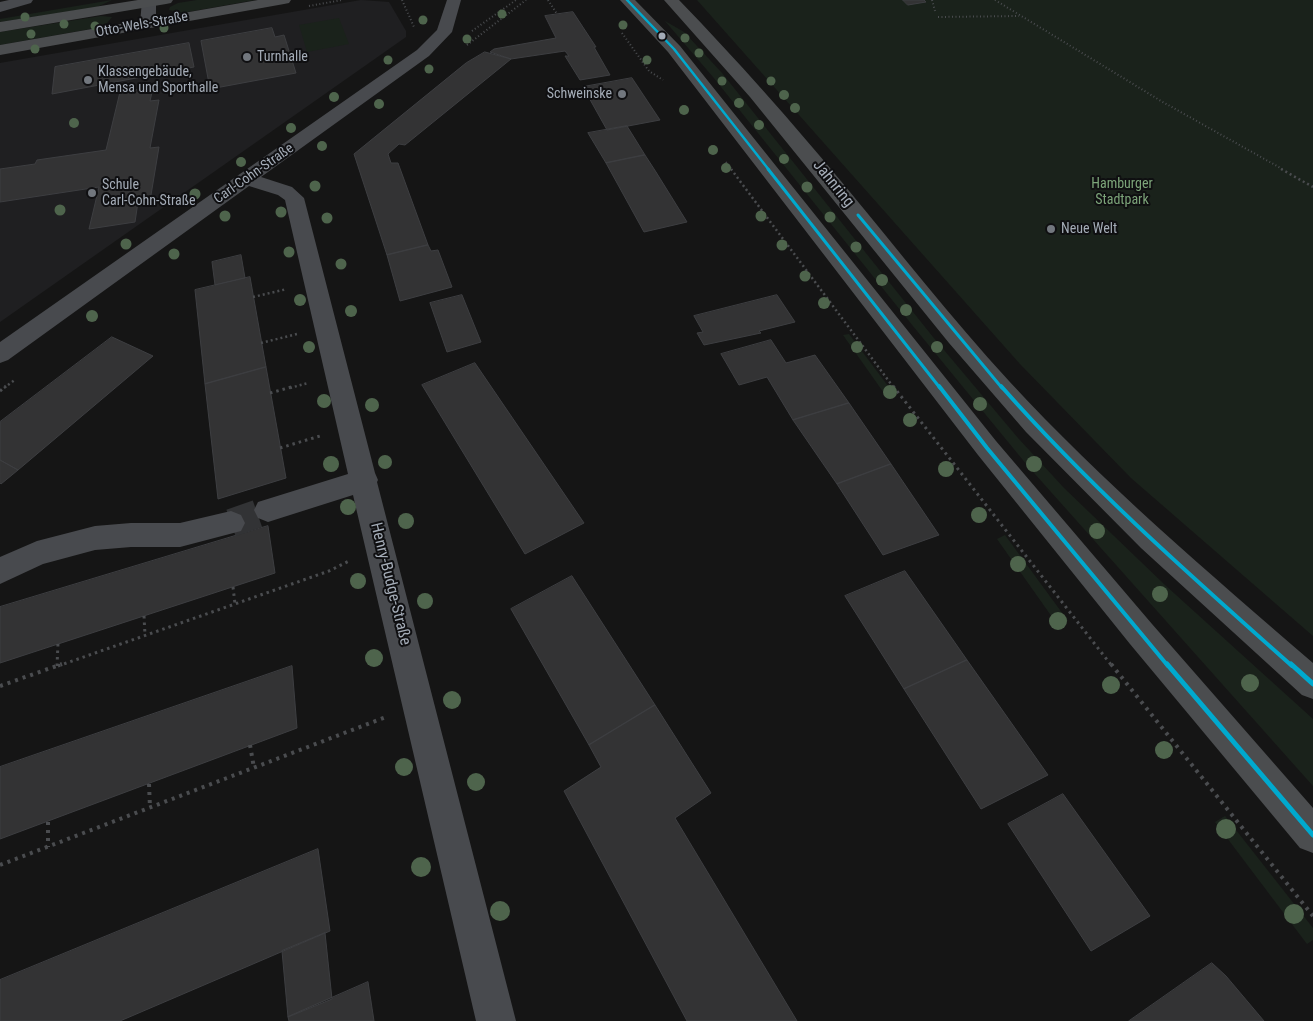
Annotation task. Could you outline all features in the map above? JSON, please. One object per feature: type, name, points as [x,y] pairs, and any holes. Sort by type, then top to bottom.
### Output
[{"type":"main road","name":"Otto-Wels-Straße","points":[[0,27],[149,1],[166,0]]},
{"type":"main road","name":"Otto-Wels-Straße","points":[[0,50],[284,0]]},
{"type":"main road","points":[[627,0],[674,49],[1030,501],[1313,835]]},
{"type":"main road","name":"Jahnring","points":[[671,0],[781,120],[958,336],[1037,428],[1143,533],[1313,684]]},
{"type":"street","points":[[0,7],[26,0]]},
{"type":"street","name":"Carl-Cohn-Straße","points":[[0,354],[423,53],[444,32],[444,12],[454,0]]},
{"type":"street","points":[[148,24],[149,1]]},
{"type":"street","name":"Henry-Budge-Straße","points":[[247,178],[285,191],[294,198],[365,480],[496,1021]]},
{"type":"street","points":[[268,510],[365,480]]},
{"type":"street","points":[[0,570],[37,554],[94,538],[132,535],[180,535],[231,523]]},
{"type":"path","points":[[402,0],[414,27]]},
{"type":"path","points":[[524,2],[533,0]]},
{"type":"path","points":[[548,0],[557,14]]},
{"type":"path","points":[[932,0],[935,11]]},
{"type":"path","points":[[995,0],[1161,101],[1313,187]]},
{"type":"path","points":[[938,17],[1020,16]]},
{"type":"path","points":[[620,32],[649,71],[665,82]]},
{"type":"path","points":[[723,159],[842,322],[1079,626],[1313,916]]},
{"type":"path","points":[[261,343],[326,326]]},
{"type":"path","points":[[270,393],[338,375]]},
{"type":"path","points":[[280,448],[351,427]]},
{"type":"path","points":[[0,686],[329,571],[380,545]]},
{"type":"path","points":[[232,587],[235,604]]},
{"type":"path","points":[[144,616],[145,635]]},
{"type":"path","points":[[57,666],[58,643]]},
{"type":"path","points":[[0,865],[419,704]]},
{"type":"path","points":[[250,745],[254,768]]},
{"type":"path","points":[[148,784],[150,808]]},
{"type":"path","points":[[48,822],[48,847]]},
{"type":"shaded area","name":"Schule Carl-Cohn-Straße","points":[[361,0],[389,2],[406,31],[406,37],[0,322],[0,63]]},
{"type":"green space","points":[[112,0],[97,7],[0,22],[0,19]]},
{"type":"green space","points":[[197,0],[255,0],[182,13],[169,10],[170,7],[178,3]]},
{"type":"green space","name":"Hamburger Stadtpark","points":[[697,0],[1313,0],[1313,636],[1131,478],[1020,364]]},
{"type":"green space","points":[[101,16],[112,17],[107,23],[96,28],[0,45],[0,32]]},
{"type":"green space","points":[[339,18],[349,44],[307,52],[299,25]]},
{"type":"green space","points":[[665,21],[684,32],[722,73],[933,337],[1018,438],[1064,488],[1165,585],[1313,719],[1313,786],[1027,465],[713,77]]},
{"type":"green space","points":[[849,334],[894,394],[886,396],[843,335]]},
{"type":"green space","points":[[1005,535],[1068,621],[1057,624],[997,539]]},
{"type":"green space","points":[[1225,816],[1313,928],[1313,940],[1307,944],[1215,822]]},
{"type":"building","points":[[903,0],[924,0],[926,2],[908,5]]},
{"type":"building","points":[[573,12],[596,47],[594,47],[610,75],[580,80],[565,56],[569,56],[565,51],[511,59],[490,52],[494,49],[556,38],[545,16]]},
{"type":"building","name":"Turnhalle","points":[[272,28],[275,37],[284,35],[296,73],[210,89],[201,41]]},
{"type":"building","name":"Klassengebäude, Mensa und Sporthalle","points":[[189,43],[194,67],[52,94],[55,67]]},
{"type":"building","points":[[485,52],[511,59],[405,145],[399,144],[388,154],[391,163],[398,163],[428,245],[387,255],[354,154],[466,63]]},
{"type":"building","points":[[632,78],[660,120],[607,130],[583,87]]},
{"type":"building","points":[[153,88],[150,101],[159,100],[150,148],[159,147],[150,201],[138,202],[135,222],[89,229],[99,187],[0,202],[0,169],[35,164],[37,160],[106,150],[120,92]]},
{"type":"building","points":[[627,126],[645,155],[606,163],[588,133]]},
{"type":"building","points":[[645,155],[687,222],[644,232],[606,163]]},
{"type":"building","points":[[428,245],[431,251],[438,250],[452,287],[400,301],[387,255]]},
{"type":"building","points":[[241,255],[245,278],[215,285],[212,262]]},
{"type":"building","points":[[250,277],[266,367],[205,384],[195,290]]},
{"type":"building","points":[[462,295],[481,342],[447,352],[430,303]]},
{"type":"building","points":[[777,295],[795,322],[759,331],[761,333],[704,345],[697,333],[703,332],[694,316]]},
{"type":"building","points":[[112,337],[153,356],[18,470],[0,460],[0,422]]},
{"type":"building","points":[[771,340],[786,363],[815,355],[849,403],[793,420],[767,377],[739,385],[721,354]]},
{"type":"building","points":[[475,363],[584,523],[525,554],[422,385]]},
{"type":"building","points":[[266,367],[286,478],[218,499],[205,384]]},
{"type":"building","points":[[849,403],[891,464],[837,484],[793,420]]},
{"type":"building","points":[[0,460],[18,470],[1,484],[0,483]]},
{"type":"building","points":[[891,464],[939,535],[883,555],[837,484]]},
{"type":"building","points":[[268,526],[275,573],[0,663],[0,607]]},
{"type":"building","points":[[905,571],[967,660],[904,689],[845,596]]},
{"type":"building","points":[[572,576],[655,705],[589,745],[511,609]]},
{"type":"building","points":[[967,660],[1048,775],[981,809],[904,689]]},
{"type":"building","points":[[292,666],[297,728],[0,839],[0,767]]},
{"type":"building","points":[[655,705],[711,793],[675,818],[797,1021],[687,1021],[564,791],[601,767],[589,745]]},
{"type":"building","points":[[1063,794],[1150,916],[1091,951],[1008,824]]},
{"type":"building","points":[[318,849],[330,931],[120,1021],[0,1021],[0,980]]},
{"type":"building","points":[[325,933],[332,999],[288,1017],[282,951]]},
{"type":"building","points":[[1212,963],[1226,976],[1264,1021],[1129,1021]]},
{"type":"building","points":[[368,982],[374,1021],[289,1021],[288,1017]]},
{"type":"tunnel","points":[[231,523],[268,510]]},
{"type":"transit line","points":[[627,0],[674,49],[987,448],[1141,634],[1313,835]]},
{"type":"transit line","points":[[858,215],[969,350],[1026,415],[1086,478],[1141,531],[1313,684]]},
{"type":"place","name":"Turnhalle","points":[[247,57]]},
{"type":"place","name":"Klassengebäude, Mensa und Sporthalle","points":[[88,80]]},
{"type":"place","name":"Schweinske","points":[[622,94]]},
{"type":"place","name":"Schule Carl-Cohn-Straße","points":[[92,193]]},
{"type":"place","name":"Neue Welt","points":[[1051,229]]}]
